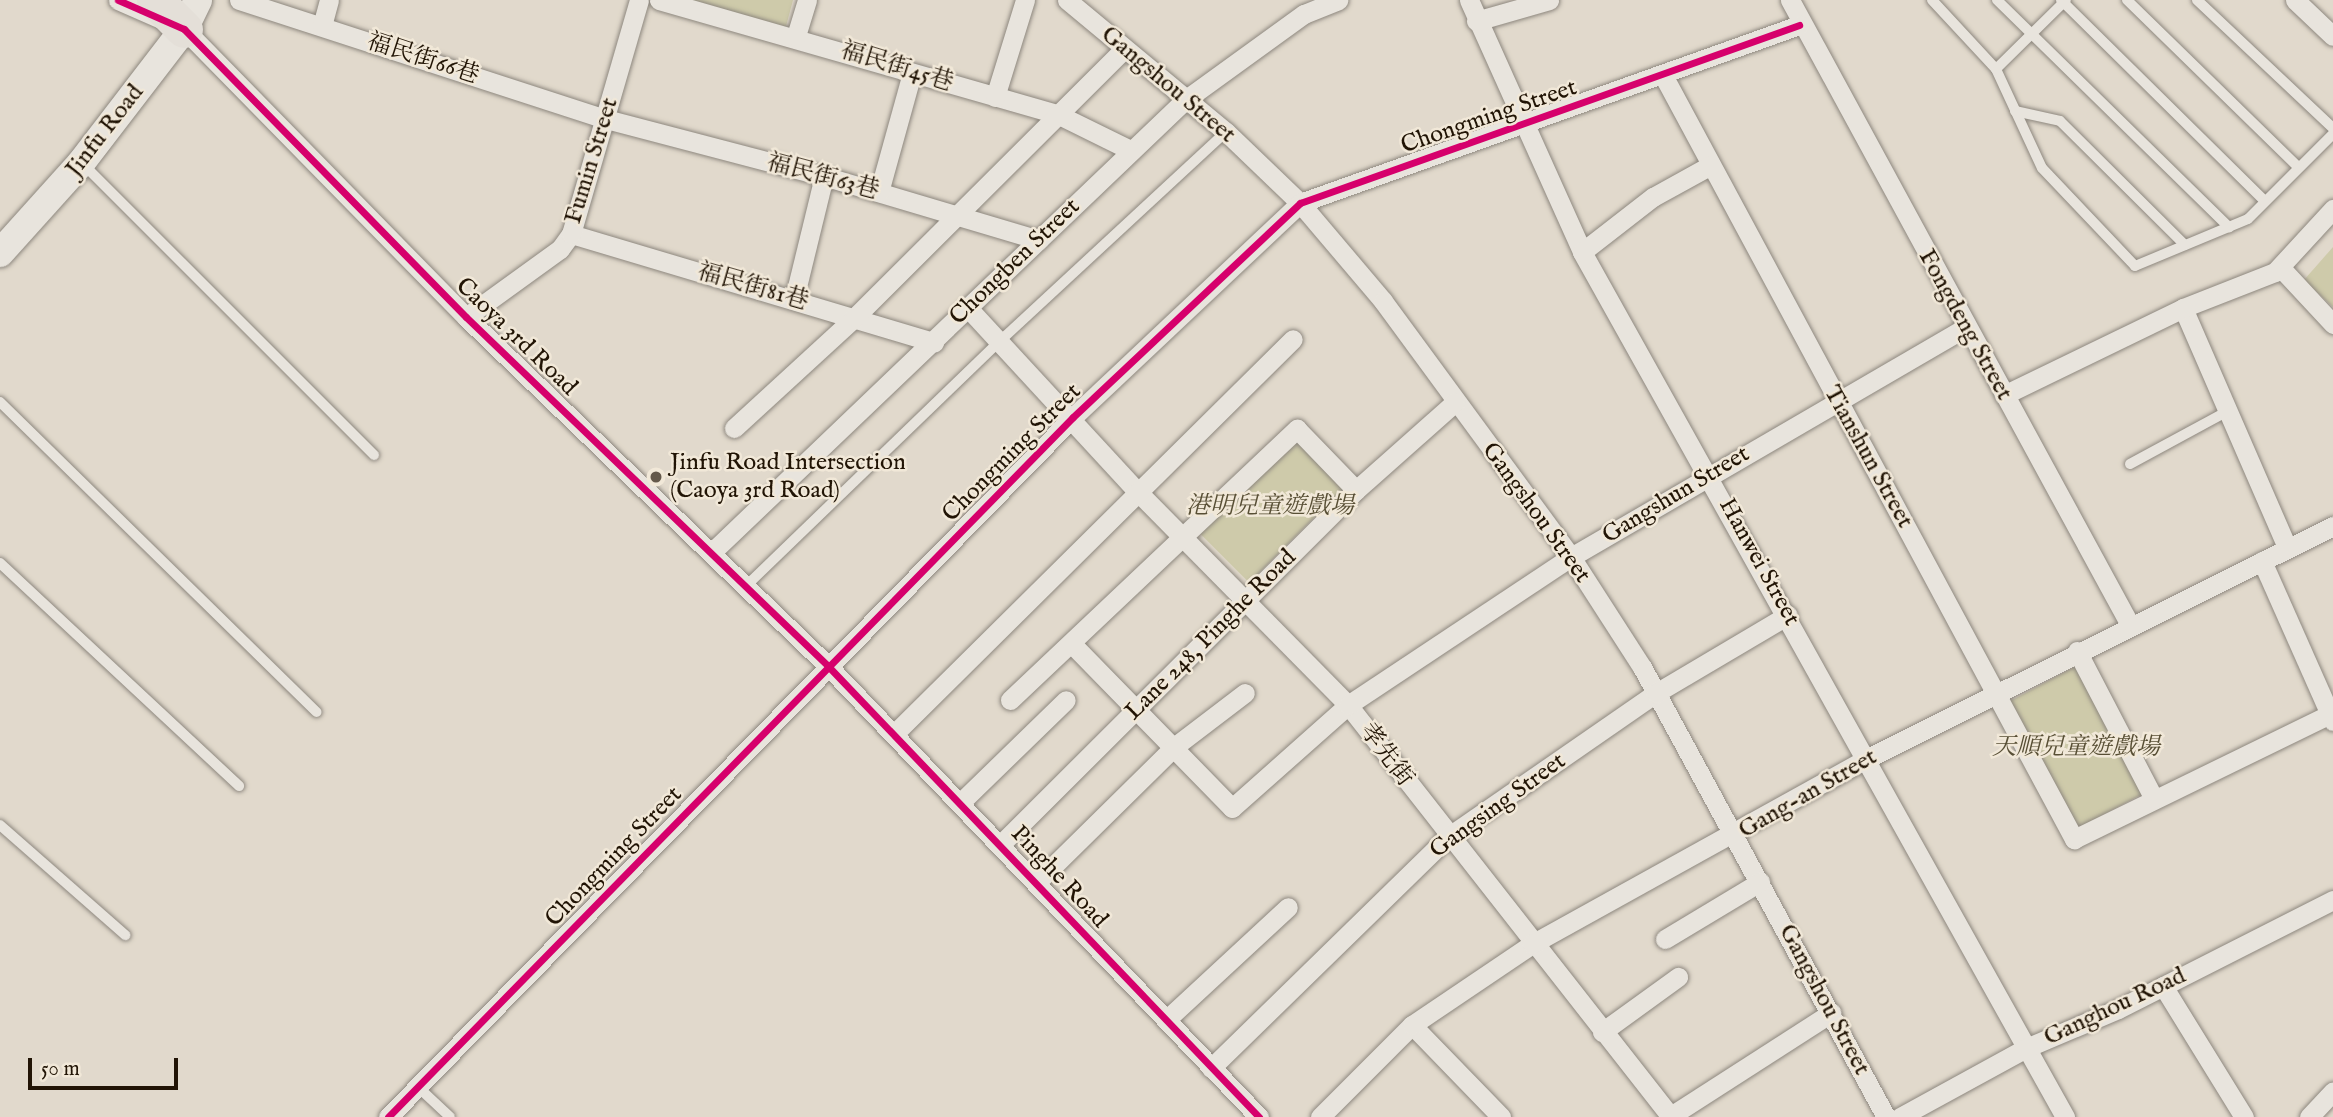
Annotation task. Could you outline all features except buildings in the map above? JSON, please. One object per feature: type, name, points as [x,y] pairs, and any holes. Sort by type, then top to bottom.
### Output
[{"type":"highway","points":[[155,0],[191,9]]},
{"type":"street","points":[[118,0],[191,9]]},
{"type":"street","name":"福民街66巷","points":[[239,0],[606,119]]},
{"type":"street","points":[[323,26],[329,0]]},
{"type":"street","name":"Fumin Street","points":[[466,317],[560,249],[571,234],[639,0]]},
{"type":"street","name":"福民街45巷","points":[[659,0],[796,36],[1059,115],[1130,150]]},
{"type":"street","points":[[796,36],[807,0]]},
{"type":"street","points":[[995,97],[1024,0]]},
{"type":"street","name":"Gangshou Street","points":[[1067,0],[1122,50],[1226,132],[1300,203],[1383,301],[1571,557],[1656,693],[1885,1117]]},
{"type":"street","name":"Chongben Street","points":[[712,552],[1185,100],[1297,7],[1338,0]]},
{"type":"street","name":"Hanwei Street","points":[[1469,0],[1522,126],[1582,252],[1710,475],[2065,1117]]},
{"type":"street","points":[[1476,21],[1549,0]]},
{"type":"street","name":"Fongdeng Street","points":[[1790,0],[1799,25],[2130,625]]},
{"type":"street","points":[[2295,0],[2333,36]]},
{"type":"street","name":"Jinfu Road","points":[[0,254],[81,163],[191,9]]},
{"type":"street","name":"Caoya 3rd Road","points":[[191,9],[466,317],[828,666]]},
{"type":"street","name":"Chongming Street","points":[[388,1117],[1073,417],[1300,203],[1799,25]]},
{"type":"street","points":[[734,428],[855,317],[1122,50]]},
{"type":"street","points":[[879,192],[912,73]]},
{"type":"street","name":"Tianshun Street","points":[[1663,75],[1837,400],[1998,692],[2074,839],[2154,799]]},
{"type":"street","name":"福民街63巷","points":[[606,119],[824,176],[1039,240]]},
{"type":"street","points":[[1582,252],[1653,197],[1711,165]]},
{"type":"street","points":[[794,299],[824,176]]},
{"type":"street","points":[[2004,395],[2183,308],[2280,267],[2333,209]]},
{"type":"street","name":"福民街81巷","points":[[571,234],[934,342]]},
{"type":"street","points":[[2280,267],[2333,324]]},
{"type":"street","name":"孝先街","points":[[968,308],[1073,417],[1138,492],[1348,705],[1531,944],[1670,1117]]},
{"type":"street","points":[[2183,308],[2287,547]]},
{"type":"street","name":"Gangshun Street","points":[[1174,747],[1232,808],[1348,705],[1571,557],[1966,327]]},
{"type":"street","points":[[894,734],[1293,339]]},
{"type":"street","name":"Lane 248, Pinghe Road","points":[[1001,844],[1356,490],[1455,402]]},
{"type":"street","points":[[1010,700],[1297,429],[1356,490]]},
{"type":"street","name":"Gang-an Street","points":[[1320,1117],[1412,1025],[1531,944],[1734,836],[1868,758],[2077,651],[2333,526]]},
{"type":"street","points":[[2077,651],[2154,799],[2331,718],[2262,561]]},
{"type":"street","name":"Gangsing Street","points":[[1211,1068],[1448,837],[1656,693],[1788,615]]},
{"type":"street","points":[[1072,644],[1174,747]]},
{"type":"street","name":"Pinghe Road","points":[[828,666],[961,802],[1259,1117]]},
{"type":"street","points":[[1037,882],[1174,747],[1245,693]]},
{"type":"street","points":[[961,802],[1066,700]]},
{"type":"street","points":[[1665,939],[1760,882]]},
{"type":"street","name":"Ganghou Road","points":[[1900,1117],[2026,1048],[2163,986],[2333,900]]},
{"type":"street","points":[[1166,1020],[1288,907]]},
{"type":"street","points":[[1602,1032],[1678,977]]},
{"type":"street","points":[[2163,986],[2244,1117]]},
{"type":"street","points":[[1670,1117],[1831,1013]]},
{"type":"street","points":[[1412,1025],[1502,1117]]},
{"type":"street","points":[[2309,1117],[2333,1091]]},
{"type":"lane","points":[[1932,0],[1996,69],[2042,168],[2135,266],[2248,219],[2333,134]]},
{"type":"lane","points":[[1997,0],[2229,227]]},
{"type":"lane","points":[[2127,0],[2299,168]]},
{"type":"lane","points":[[2197,0],[2333,128]]},
{"type":"lane","points":[[1996,69],[2063,1],[2265,201]]},
{"type":"lane","points":[[2015,111],[2060,121],[2185,245]]},
{"type":"lane","points":[[746,586],[1000,341],[1226,132]]},
{"type":"lane","points":[[81,163],[374,455]]},
{"type":"lane","points":[[0,402],[317,712]]},
{"type":"lane","points":[[2130,464],[2228,411]]},
{"type":"lane","points":[[0,563],[239,786]]},
{"type":"lane","points":[[0,825],[125,935]]},
{"type":"lane","points":[[417,1086],[450,1117]]},
{"type":"green space","points":[[678,0],[793,0],[785,30]]},
{"type":"green space","points":[[2333,247],[2333,307],[2304,280]]},
{"type":"green space","name":"港明兒童遊戲場","points":[[1295,432],[1347,484],[1249,583],[1197,530]]},
{"type":"green space","name":"天順兒童遊戲場","points":[[2078,665],[2146,792],[2075,830],[2007,703]]},
{"type":"cycle path","points":[[118,0],[184,29],[466,317],[828,666],[1259,1117]]},
{"type":"cycle path","points":[[388,1117],[1073,417],[1300,203],[1799,25]]},
{"type":"place","name":"Jinfu Road Intersection (Caoya 3rd Road)","points":[[656,477]]}]
